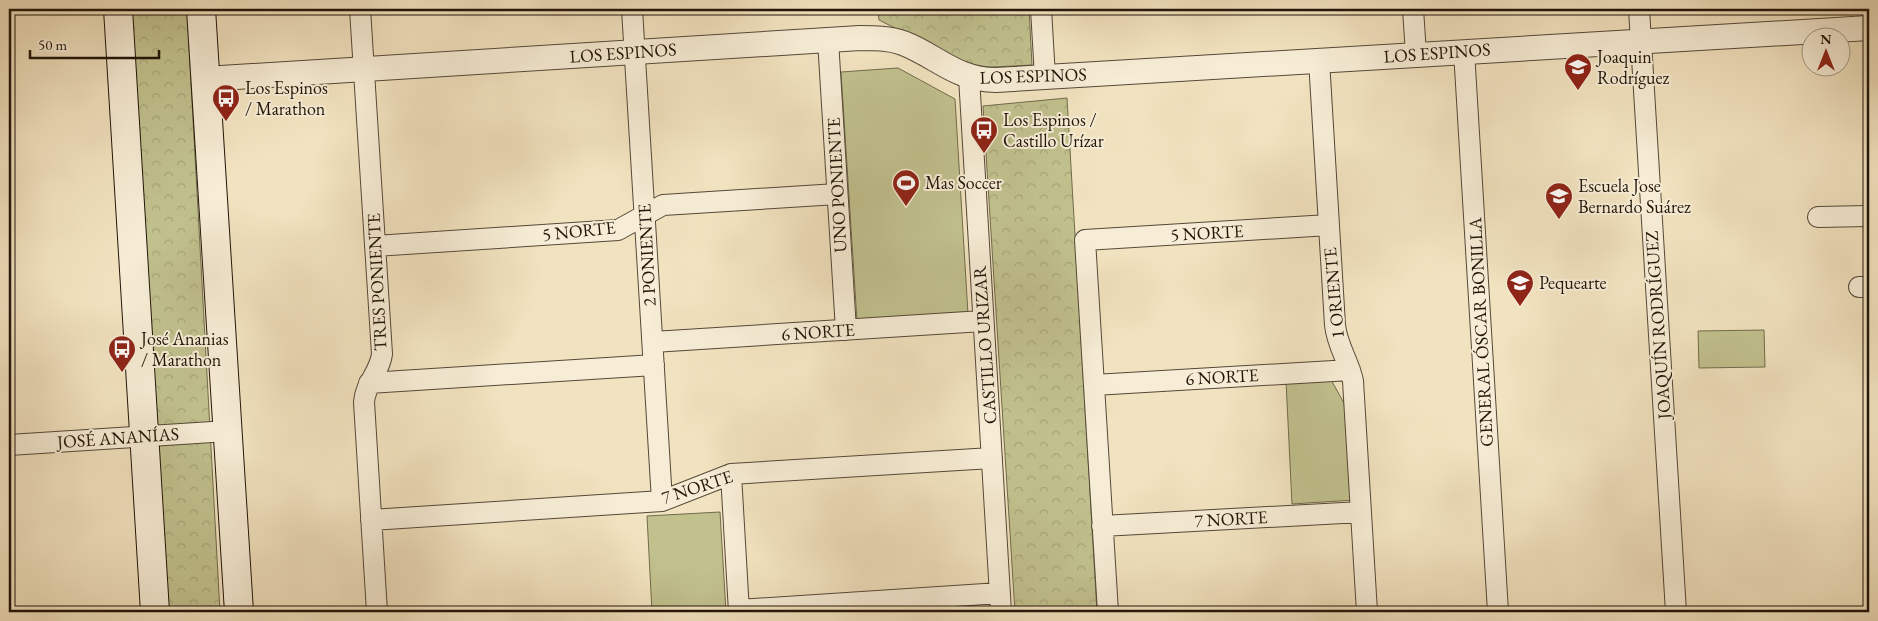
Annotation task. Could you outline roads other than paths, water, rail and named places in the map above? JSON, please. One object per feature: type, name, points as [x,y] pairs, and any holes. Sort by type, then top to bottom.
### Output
[{"type":"main road","points":[[118,9],[155,612]]},
{"type":"main road","points":[[201,9],[239,612]]},
{"type":"street","name":"TRES PONIENTE","points":[[360,9],[382,354],[380,364],[369,383],[364,402],[378,612]]},
{"type":"street","name":"2 PONIENTE","points":[[632,9],[662,501]]},
{"type":"street","points":[[1040,9],[1045,77]]},
{"type":"street","points":[[1413,9],[1416,54]]},
{"type":"street","name":"JOAQUÍN RODRÍGUEZ","points":[[1639,9],[1676,612]]},
{"type":"street","name":"LOS ESPINOS","points":[[205,79],[828,40],[888,39],[909,46],[969,78],[996,80],[1641,40],[1869,28]]},
{"type":"street","name":"UNO PONIENTE","points":[[828,40],[846,330]]},
{"type":"street","name":"GENERAL ÓSCAR BONILLA","points":[[1464,51],[1498,612]]},
{"type":"street","name":"1 ORIENTE","points":[[1318,60],[1336,335],[1353,380],[1367,612]]},
{"type":"street","name":"CASTILLO URIZAR","points":[[969,78],[1001,603]]},
{"type":"street","name":"5 NORTE","points":[[375,246],[618,230],[663,205],[838,194]]},
{"type":"street","points":[[1818,217],[1869,216]]},
{"type":"street","name":"5 NORTE","points":[[1094,385],[1085,240],[1329,225]]},
{"type":"street","name":"6 NORTE","points":[[652,342],[984,321]]},
{"type":"street","points":[[369,383],[654,365]]},
{"type":"street","name":"6 NORTE","points":[[1094,385],[1350,370]]},
{"type":"street","points":[[1094,385],[1108,612]]},
{"type":"street","name":"JOSÉ ANANÍAS","points":[[9,445],[228,431]]},
{"type":"street","name":"7 NORTE","points":[[372,520],[662,501],[732,474],[992,458]]},
{"type":"street","points":[[732,474],[739,611],[1001,603]]},
{"type":"street","name":"7 NORTE","points":[[1102,526],[1361,512]]},
{"type":"place","name":"Joaquin Rodríguez","points":[[1578,91]]},
{"type":"place","name":"Los Espinos / Marathon","points":[[226,122]]},
{"type":"place","name":"Los Espinos / Castillo Urízar","points":[[984,154]]},
{"type":"place","name":"Mas Soccer","points":[[906,207]]},
{"type":"place","name":"Escuela Jose Bernardo Suárez","points":[[1559,220]]},
{"type":"place","name":"Pequearte","points":[[1520,307]]},
{"type":"place","name":"José Ananias / Marathon","points":[[122,373]]}]
